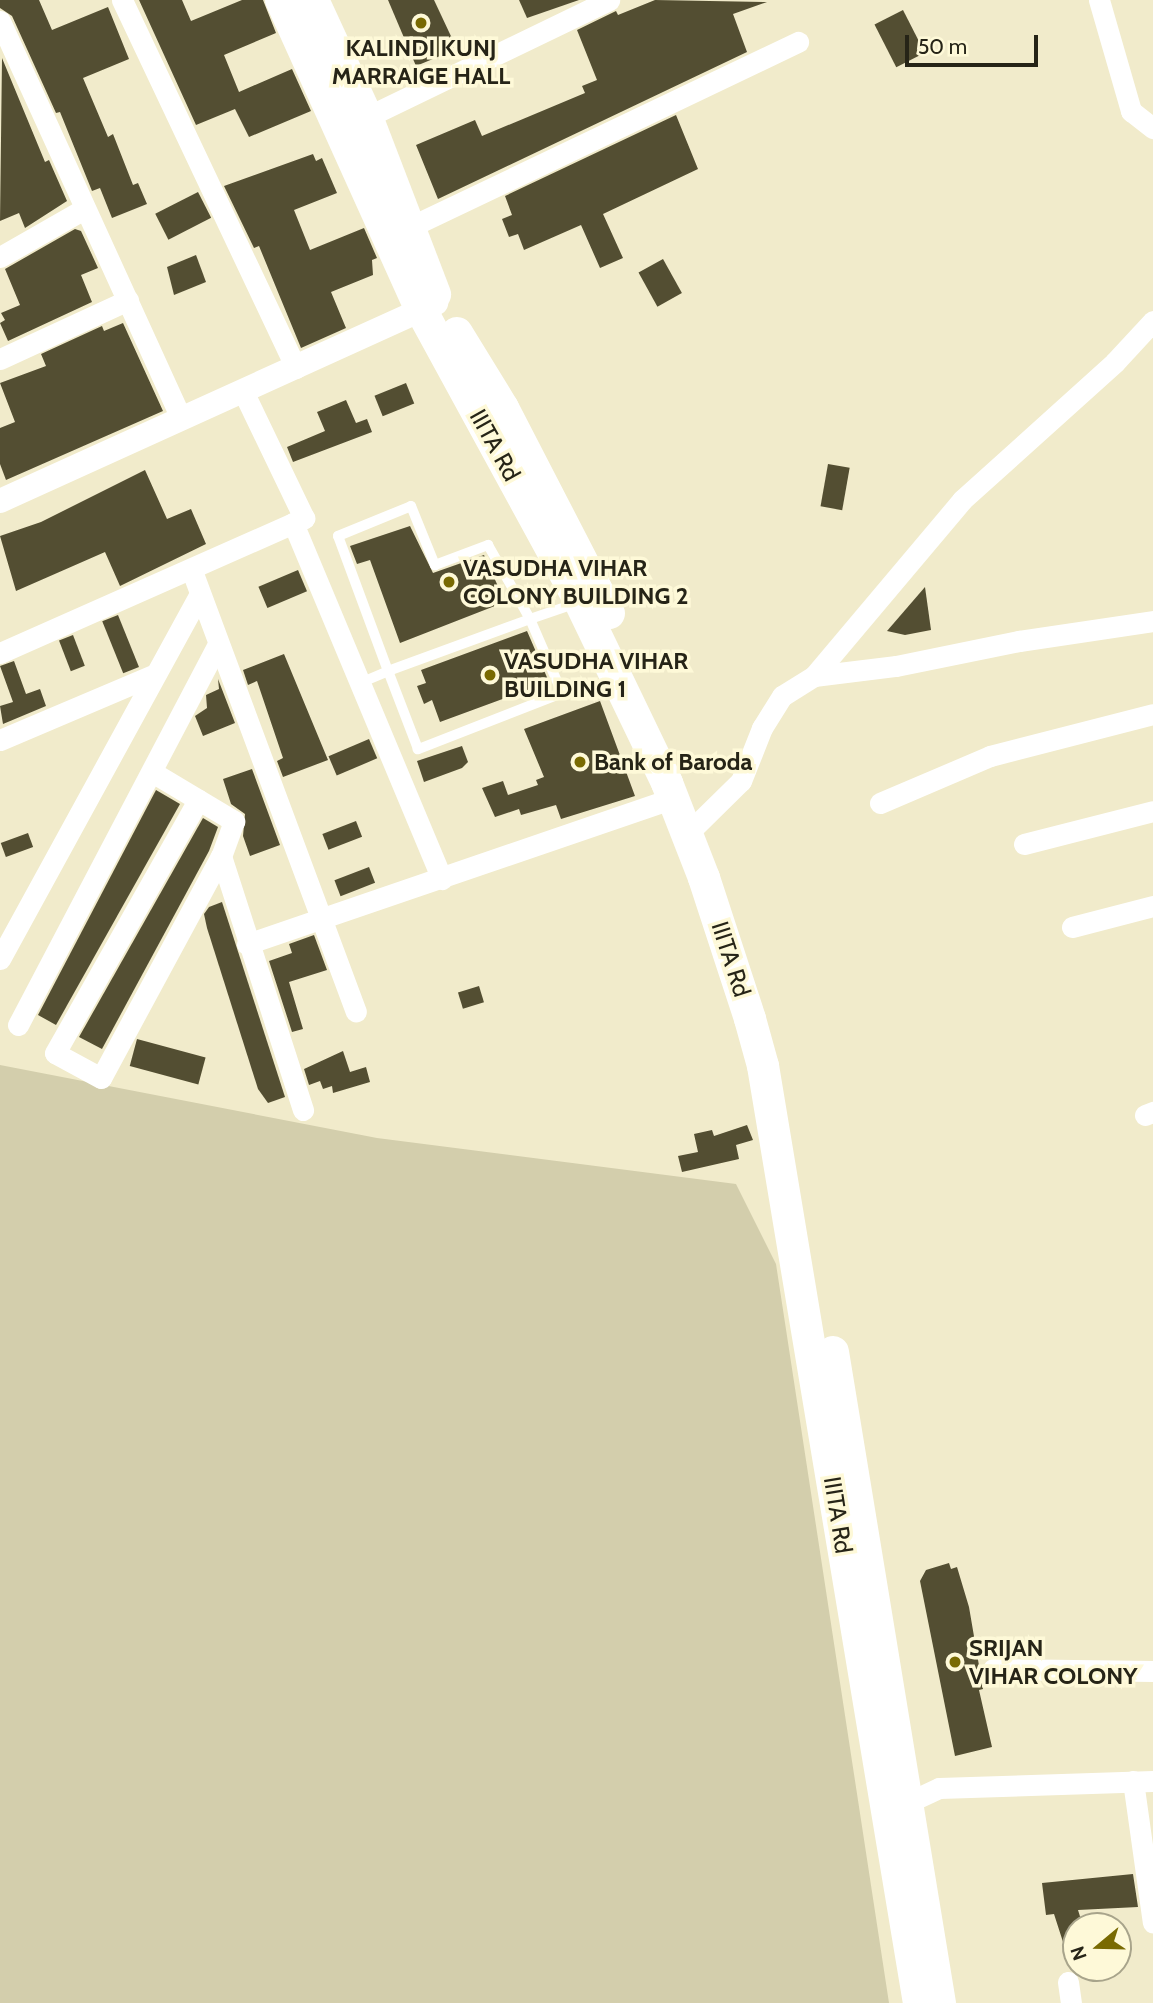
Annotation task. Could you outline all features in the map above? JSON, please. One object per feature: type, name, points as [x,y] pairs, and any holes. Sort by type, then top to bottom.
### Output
[{"type":"main road","name":"IIITA Rd","points":[[281,0],[429,305],[580,602],[673,798],[695,827]]},
{"type":"main road","name":"IIITA Rd","points":[[313,0],[367,117],[410,227],[429,305],[502,408],[595,584],[771,1017],[779,1101],[919,2003]]},
{"type":"main road","name":"IIITA Rd","points":[[779,1101],[909,1802],[940,2003]]},
{"type":"street","points":[[122,0],[296,368]]},
{"type":"street","points":[[367,117],[609,0]]},
{"type":"street","points":[[1099,0],[1131,111],[1153,128]]},
{"type":"street","points":[[0,21],[181,419]]},
{"type":"street","points":[[410,227],[798,42]]},
{"type":"street","points":[[0,257],[84,209]]},
{"type":"street","points":[[0,359],[128,300]]},
{"type":"street","points":[[0,501],[429,305]]},
{"type":"street","points":[[695,827],[741,781],[762,728],[782,696],[814,676],[962,500],[1115,362],[1153,321]]},
{"type":"street","points":[[0,653],[192,571],[303,518],[243,391]]},
{"type":"street","points":[[293,523],[442,879]]},
{"type":"street","points":[[192,571],[356,1012]]},
{"type":"street","points":[[0,960],[153,675],[200,594]]},
{"type":"street","points":[[814,676],[896,666],[1019,641],[1153,621]]},
{"type":"street","points":[[18,1024],[218,644]]},
{"type":"street","points":[[0,740],[153,675]]},
{"type":"street","points":[[880,803],[990,756],[1153,714]]},
{"type":"street","points":[[152,772],[234,821],[221,856],[101,1079],[55,1053],[198,800]]},
{"type":"street","points":[[247,944],[321,921],[673,798]]},
{"type":"street","points":[[1024,844],[1153,811]]},
{"type":"street","points":[[221,856],[247,944],[303,1110]]},
{"type":"street","points":[[1072,927],[1153,906]]},
{"type":"street","points":[[993,1669],[1153,1671]]},
{"type":"street","points":[[909,1802],[939,1788],[1143,1781],[1153,1923]]},
{"type":"street","points":[[1068,1982],[1071,2003]]},
{"type":"lane","points":[[411,506],[435,565],[488,545],[530,619],[562,693],[418,749],[388,671],[338,536],[411,506]]},
{"type":"lane","points":[[360,683],[580,602]]},
{"type":"shaded area","points":[[0,1065],[377,1138],[736,1184],[776,1264],[889,2003],[0,2003]]},
{"type":"building","points":[[0,0],[39,0],[52,30],[108,7],[129,59],[83,78],[108,137],[113,134],[133,185],[138,183],[147,204],[112,218],[100,188],[92,191],[60,112],[56,113],[12,16],[0,8]]},
{"type":"building","points":[[139,0],[182,0],[191,21],[242,0],[263,0],[276,33],[224,55],[239,92],[292,69],[311,111],[249,137],[235,109],[196,125]]},
{"type":"building","name":"KALINDI KUNJ MARRAIGE HALL","points":[[388,0],[434,0],[457,49],[416,66]]},
{"type":"building","points":[[519,0],[579,0],[527,18]]},
{"type":"building","points":[[655,0],[767,2],[733,14],[747,52],[438,199],[416,145],[475,120],[482,136],[585,93],[582,86],[597,80],[577,30],[616,11],[618,15]]},
{"type":"building","points":[[903,10],[925,53],[896,67],[874,25]]},
{"type":"building","points":[[2,58],[45,162],[49,160],[67,201],[25,228],[19,213],[0,221]]},
{"type":"building","points":[[676,115],[698,169],[603,214],[623,258],[600,268],[581,225],[524,250],[518,234],[509,237],[502,219],[512,215],[505,196]]},
{"type":"building","points":[[313,154],[316,161],[322,158],[337,193],[294,210],[310,250],[364,228],[377,258],[372,260],[373,275],[331,292],[346,328],[301,348],[259,246],[254,248],[224,186]]},
{"type":"building","points":[[198,192],[211,218],[168,240],[155,214]]},
{"type":"building","points":[[75,229],[81,231],[98,268],[81,275],[92,302],[8,341],[0,323],[5,320],[1,313],[20,305],[5,269]]},
{"type":"building","points":[[196,255],[206,282],[174,295],[167,267]]},
{"type":"building","points":[[663,259],[682,293],[657,307],[639,273]]},
{"type":"building","points":[[123,323],[163,411],[6,480],[0,464],[0,428],[15,422],[0,383],[46,366],[41,354],[102,326],[104,331]]},
{"type":"building","points":[[406,383],[414,403],[383,416],[374,396]]},
{"type":"building","points":[[346,400],[356,423],[367,419],[372,432],[293,462],[287,447],[325,431],[317,412]]},
{"type":"building","points":[[828,464],[850,468],[842,510],[821,506]]},
{"type":"building","points":[[145,470],[167,519],[191,509],[206,544],[120,586],[105,552],[16,591],[0,536],[41,522]]},
{"type":"building","name":"VASUDHA VIHAR COLONY BUILDING 2","points":[[410,526],[433,573],[484,555],[505,602],[400,643],[370,560],[357,564],[350,546]]},
{"type":"building","points":[[298,570],[307,591],[267,608],[258,587]]},
{"type":"building","points":[[925,587],[931,630],[905,635],[887,631]]},
{"type":"building","points":[[118,615],[139,667],[123,673],[102,621]]},
{"type":"building","name":"VASUDHA VIHAR BUILDING 1","points":[[527,631],[549,682],[440,722],[432,700],[424,704],[417,686],[426,683],[421,670]]},
{"type":"building","points":[[73,635],[85,666],[71,671],[59,640]]},
{"type":"building","points":[[284,654],[328,760],[283,777],[277,761],[283,758],[257,681],[248,685],[243,670]]},
{"type":"building","points":[[14,661],[26,694],[40,689],[46,706],[3,724],[0,706],[13,702],[0,666]]},
{"type":"building","points":[[218,679],[235,723],[203,736],[195,716],[207,708],[206,695],[219,689]]},
{"type":"building","name":"Bank of Baroda","points":[[600,701],[635,796],[561,819],[556,805],[521,815],[519,809],[495,817],[482,788],[503,781],[508,795],[538,785],[536,780],[544,777],[524,729]]},
{"type":"building","points":[[369,739],[377,758],[337,776],[328,756]]},
{"type":"building","points":[[462,746],[468,762],[462,768],[424,782],[417,761]]},
{"type":"building","points":[[252,769],[280,845],[250,856],[243,836],[245,814],[231,804],[223,779]]},
{"type":"building","points":[[156,790],[180,804],[56,1025],[38,1015]]},
{"type":"building","points":[[203,818],[218,827],[209,851],[102,1049],[79,1037]]},
{"type":"building","points":[[356,821],[362,837],[328,850],[322,834]]},
{"type":"building","points":[[28,833],[33,847],[6,857],[1,843]]},
{"type":"building","points":[[369,867],[375,883],[341,896],[334,880]]},
{"type":"building","points":[[222,902],[285,1097],[268,1103],[258,1089],[207,928],[204,914],[209,907]]},
{"type":"building","points":[[314,935],[327,970],[289,982],[303,1029],[292,1032],[269,961],[292,953],[289,944]]},
{"type":"building","points":[[479,986],[484,1002],[463,1009],[458,992]]},
{"type":"building","points":[[137,1039],[206,1057],[198,1084],[130,1066]]},
{"type":"building","points":[[343,1051],[350,1072],[366,1067],[370,1082],[333,1093],[332,1086],[323,1089],[320,1081],[309,1085],[304,1069]]},
{"type":"building","points":[[747,1125],[753,1140],[736,1145],[739,1159],[682,1172],[678,1156],[698,1152],[694,1134],[712,1130],[714,1136]]},
{"type":"building","name":"SRIJAN VIHAR COLONY","points":[[949,1563],[951,1569],[957,1567],[969,1607],[983,1689],[979,1690],[992,1747],[955,1756],[920,1581],[926,1570]]},
{"type":"building","points":[[1133,1874],[1138,1907],[1062,1912],[1062,1939],[1054,1914],[1046,1915],[1042,1883]]},
{"type":"place","name":"KALINDI KUNJ MARRAIGE HALL","points":[[421,23]]},
{"type":"place","name":"VASUDHA VIHAR COLONY BUILDING 2","points":[[449,582]]},
{"type":"place","name":"VASUDHA VIHAR BUILDING 1","points":[[490,675]]},
{"type":"place","name":"Bank of Baroda","points":[[580,762]]},
{"type":"place","name":"SRIJAN VIHAR COLONY","points":[[955,1662]]}]
